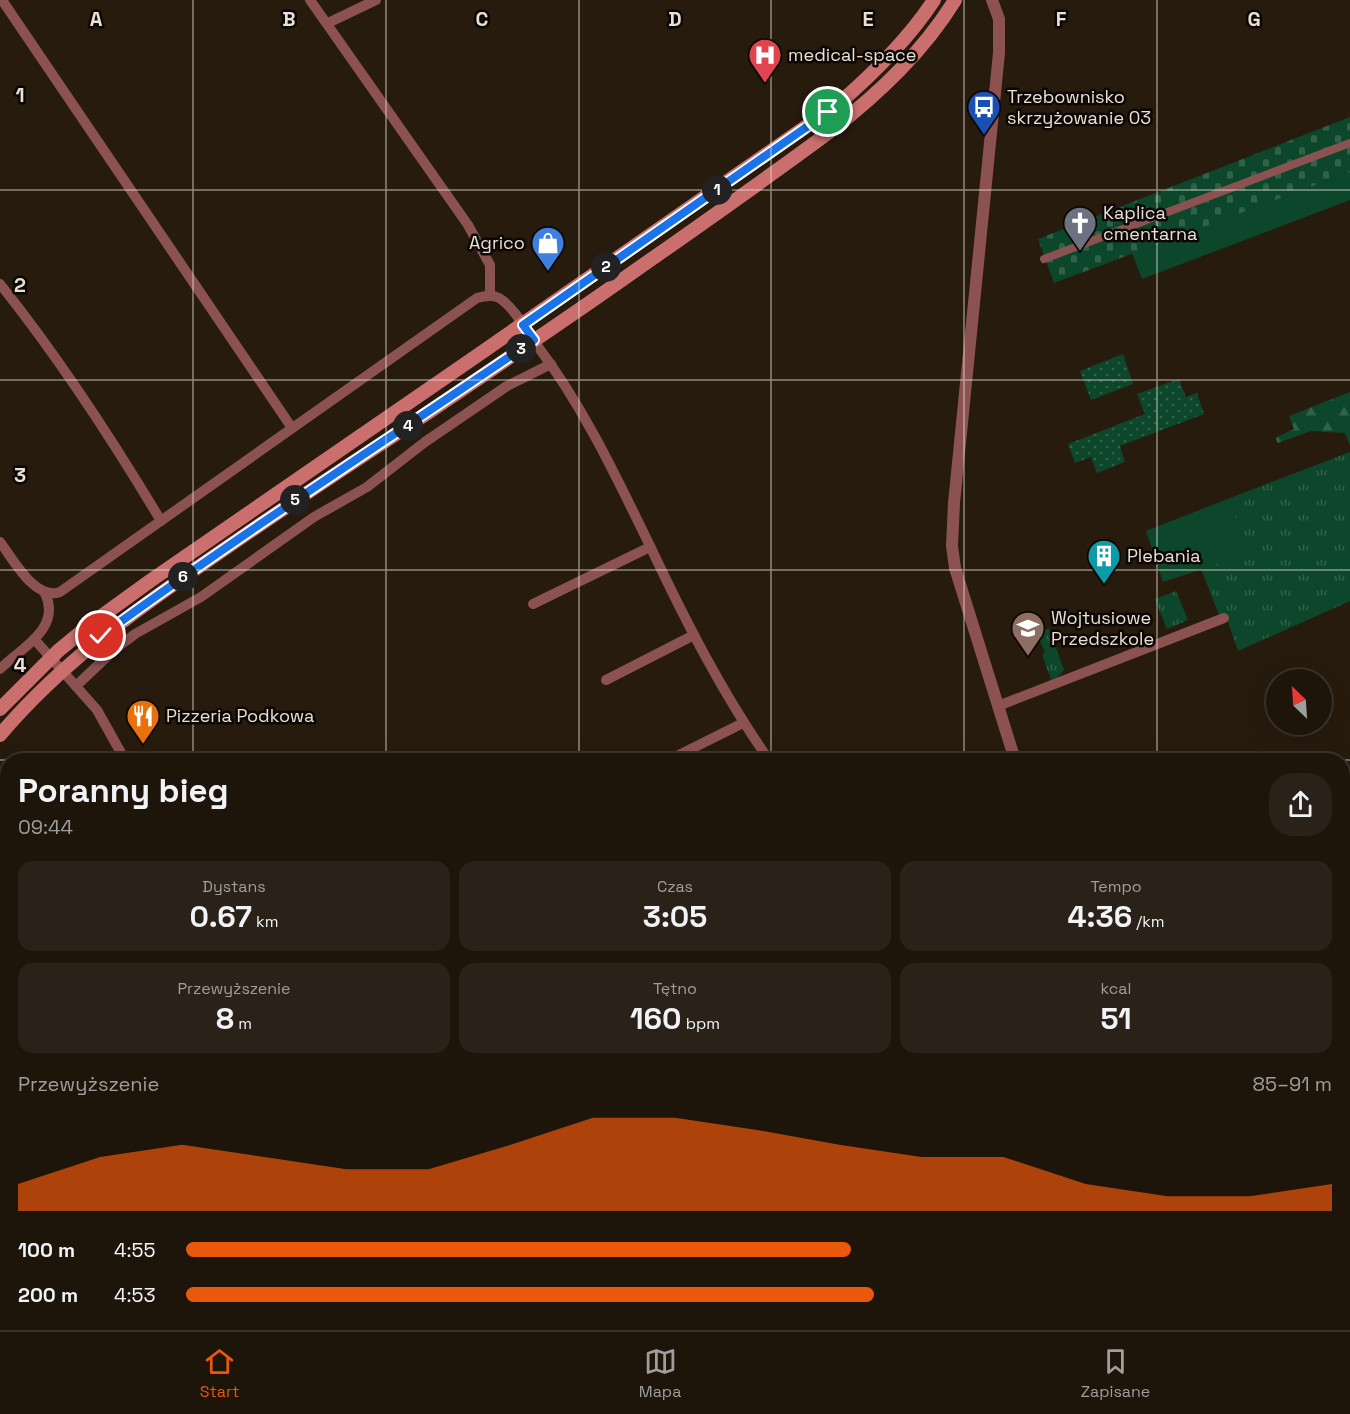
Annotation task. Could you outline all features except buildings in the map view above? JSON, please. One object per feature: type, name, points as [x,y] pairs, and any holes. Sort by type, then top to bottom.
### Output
[{"type":"main road","points":[[0,709],[58,651],[150,581],[523,325],[837,105],[867,79],[900,45],[934,0]]},
{"type":"main road","points":[[0,735],[56,675],[101,636],[310,489],[400,432],[534,340],[802,152],[856,111],[902,69],[924,44],[955,0]]},
{"type":"street","points":[[2,0],[292,428]]},
{"type":"street","points":[[310,0],[468,225],[490,265],[490,295]]},
{"type":"street","points":[[328,23],[376,0]]},
{"type":"street","points":[[992,0],[999,20],[999,53],[955,492],[952,546],[955,568],[1013,753]]},
{"type":"street","points":[[1044,259],[1350,143]]},
{"type":"street","points":[[0,284],[69,375],[116,444],[161,521]]},
{"type":"street","points":[[0,542],[34,586],[45,593],[56,594],[477,298],[490,295],[499,298],[523,325],[551,364],[600,443],[694,635],[743,723],[765,753]]},
{"type":"street","points":[[76,686],[115,649],[135,634],[201,597],[314,517],[367,487],[410,453],[507,386],[551,364]]},
{"type":"street","points":[[533,604],[650,547]]},
{"type":"street","points":[[0,669],[35,640],[49,620],[49,602],[45,593]]},
{"type":"street","points":[[998,706],[1224,618]]},
{"type":"street","points":[[606,680],[694,635]]},
{"type":"street","points":[[35,640],[97,710],[121,753]]},
{"type":"street","points":[[683,753],[743,723]]},
{"type":"green space","points":[[1350,117],[1350,172],[1054,283],[1038,239]]},
{"type":"green space","points":[[1350,172],[1350,200],[1142,279],[1132,253]]},
{"type":"green space","points":[[1123,354],[1133,384],[1091,400],[1080,371]]},
{"type":"green space","points":[[1179,379],[1186,397],[1197,393],[1204,414],[1120,446],[1125,462],[1097,473],[1091,457],[1075,463],[1068,444],[1145,414],[1137,394]]},
{"type":"green space","points":[[1350,392],[1350,446],[1345,433],[1311,431],[1278,443],[1275,438],[1294,429],[1289,416]]},
{"type":"green space","points":[[1350,452],[1350,601],[1238,651],[1228,622],[1220,617],[1201,569],[1246,555],[1230,498]]},
{"type":"green space","points":[[1230,498],[1246,555],[1163,582],[1146,531]]},
{"type":"green space","points":[[1176,591],[1188,620],[1167,629],[1155,599]]},
{"type":"green space","points":[[1049,628],[1064,670],[1057,678],[1051,680],[1042,654],[1045,653],[1037,633]]},
{"type":"place","name":"medical-space","points":[[765,84]]},
{"type":"place","name":"Trzebownisko skrzyżowanie 03","points":[[984,136]]},
{"type":"place","name":"Kaplica cmentarna","points":[[1080,252]]},
{"type":"place","name":"Agrico","points":[[548,272]]},
{"type":"place","name":"Plebania","points":[[1104,585]]},
{"type":"place","name":"Wojtusiowe Przedszkole","points":[[1028,657]]},
{"type":"place","name":"Pizzeria Podkowa","points":[[143,745]]},
{"type":"route","points":[[101,636],[310,489],[534,340],[523,325],[828,112]]}]
